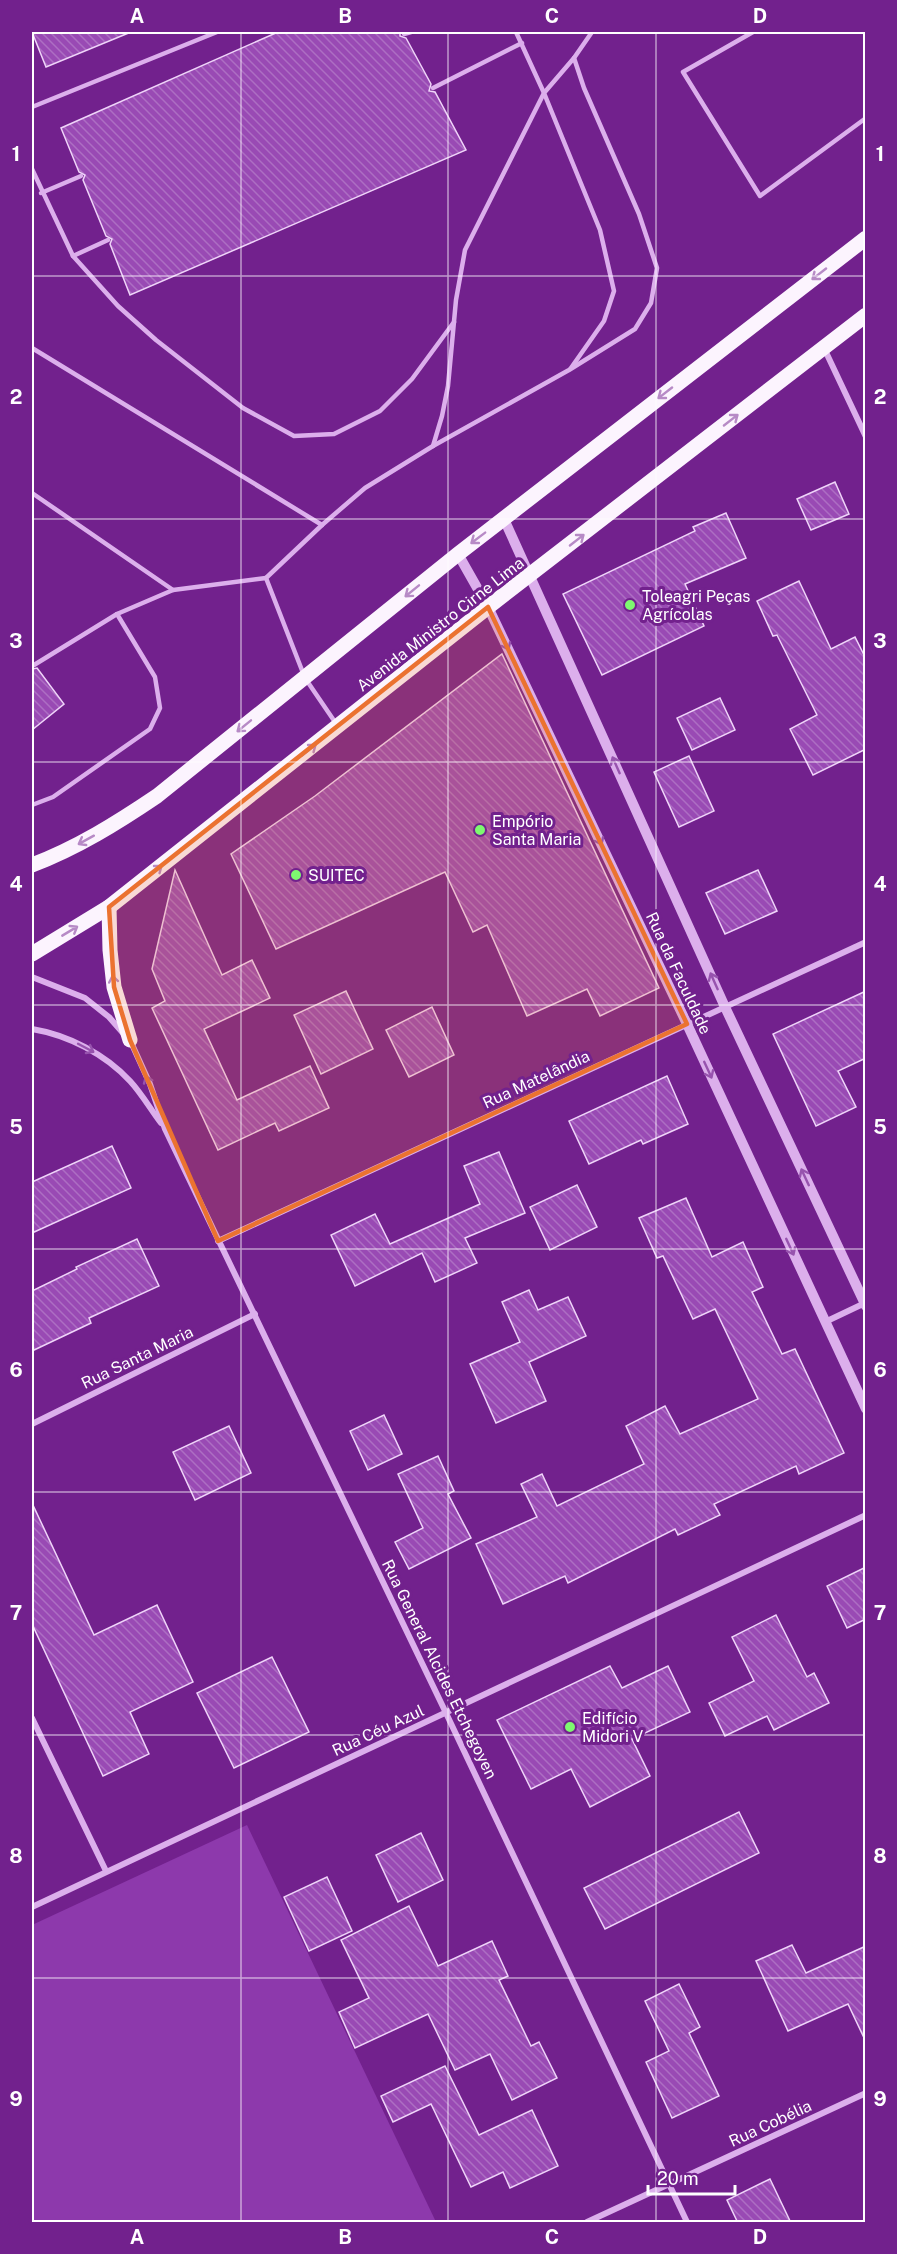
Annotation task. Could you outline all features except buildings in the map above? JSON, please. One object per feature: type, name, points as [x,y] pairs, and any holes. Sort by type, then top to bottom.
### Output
[{"type":"main road","points":[[32,866],[59,855],[113,825],[157,796],[458,554],[866,238]]},
{"type":"main road","name":"Avenida Ministro Cirne Lima","points":[[32,954],[109,907],[488,607],[866,315]]},
{"type":"main road","points":[[109,907],[114,987],[129,1040]]},
{"type":"street","points":[[824,348],[866,437]]},
{"type":"street","name":"Rua da Faculdade","points":[[504,519],[725,1007],[865,1304]]},
{"type":"street","name":"Rua da Faculdade","points":[[458,554],[488,607],[687,1024],[866,1409]]},
{"type":"street","name":"Rua Matelândia","points":[[218,1241],[866,942]]},
{"type":"street","name":"Rua General Alcides Etchegoyen","points":[[32,976],[85,998],[109,1017],[129,1040],[150,1084],[165,1129],[446,1713],[687,2223]]},
{"type":"street","name":"Rua General Alcides Etchegoyen","points":[[32,1029],[87,1047],[105,1059],[130,1081],[165,1129]]},
{"type":"street","points":[[825,1322],[865,1304]]},
{"type":"street","name":"Rua Santa Maria","points":[[32,1424],[255,1314]]},
{"type":"street","name":"Rua Céu Azul","points":[[32,1907],[866,1515]]},
{"type":"street","points":[[32,1718],[106,1871]]},
{"type":"street","name":"Rua Cobélia","points":[[587,2223],[866,2093]]},
{"type":"lane","points":[[32,107],[218,32]]},
{"type":"lane","points":[[404,34],[411,32]]},
{"type":"lane","points":[[516,32],[544,93],[600,230],[614,291],[604,321],[569,370]]},
{"type":"lane","points":[[433,446],[448,386],[454,322],[465,250],[544,93],[574,58],[592,32]]},
{"type":"lane","points":[[753,32],[683,72],[760,196],[866,118]]},
{"type":"lane","points":[[433,88],[522,44]]},
{"type":"lane","points":[[34,665],[117,614],[173,590],[266,578],[365,488],[433,446],[569,370],[635,329],[651,303],[657,268],[639,214],[584,88],[574,58]]},
{"type":"lane","points":[[32,169],[41,193],[73,256],[118,306],[156,340],[243,408],[294,436],[334,434],[380,411],[412,380],[454,322]]},
{"type":"lane","points":[[41,193],[81,176]]},
{"type":"lane","points":[[73,256],[108,240]]},
{"type":"lane","points":[[32,348],[322,525]]},
{"type":"lane","points":[[32,493],[173,590]]},
{"type":"lane","points":[[266,578],[305,678],[338,727]]},
{"type":"lane","points":[[32,805],[53,797],[150,729],[160,708],[155,677],[117,614]]},
{"type":"highlighted area","points":[[488,607],[687,1024],[218,1241],[130,1040],[114,987],[109,907]]},
{"type":"shaded area","points":[[247,1825],[436,2222],[32,2222],[32,1925]]},
{"type":"place","name":"Toleagri Peças Agrícolas","points":[[630,605]]},
{"type":"place","name":"Empório Santa Maria","points":[[480,830]]},
{"type":"place","name":"SUITEC","points":[[296,875]]},
{"type":"place","name":"Edifício Midori V","points":[[570,1727]]}]
